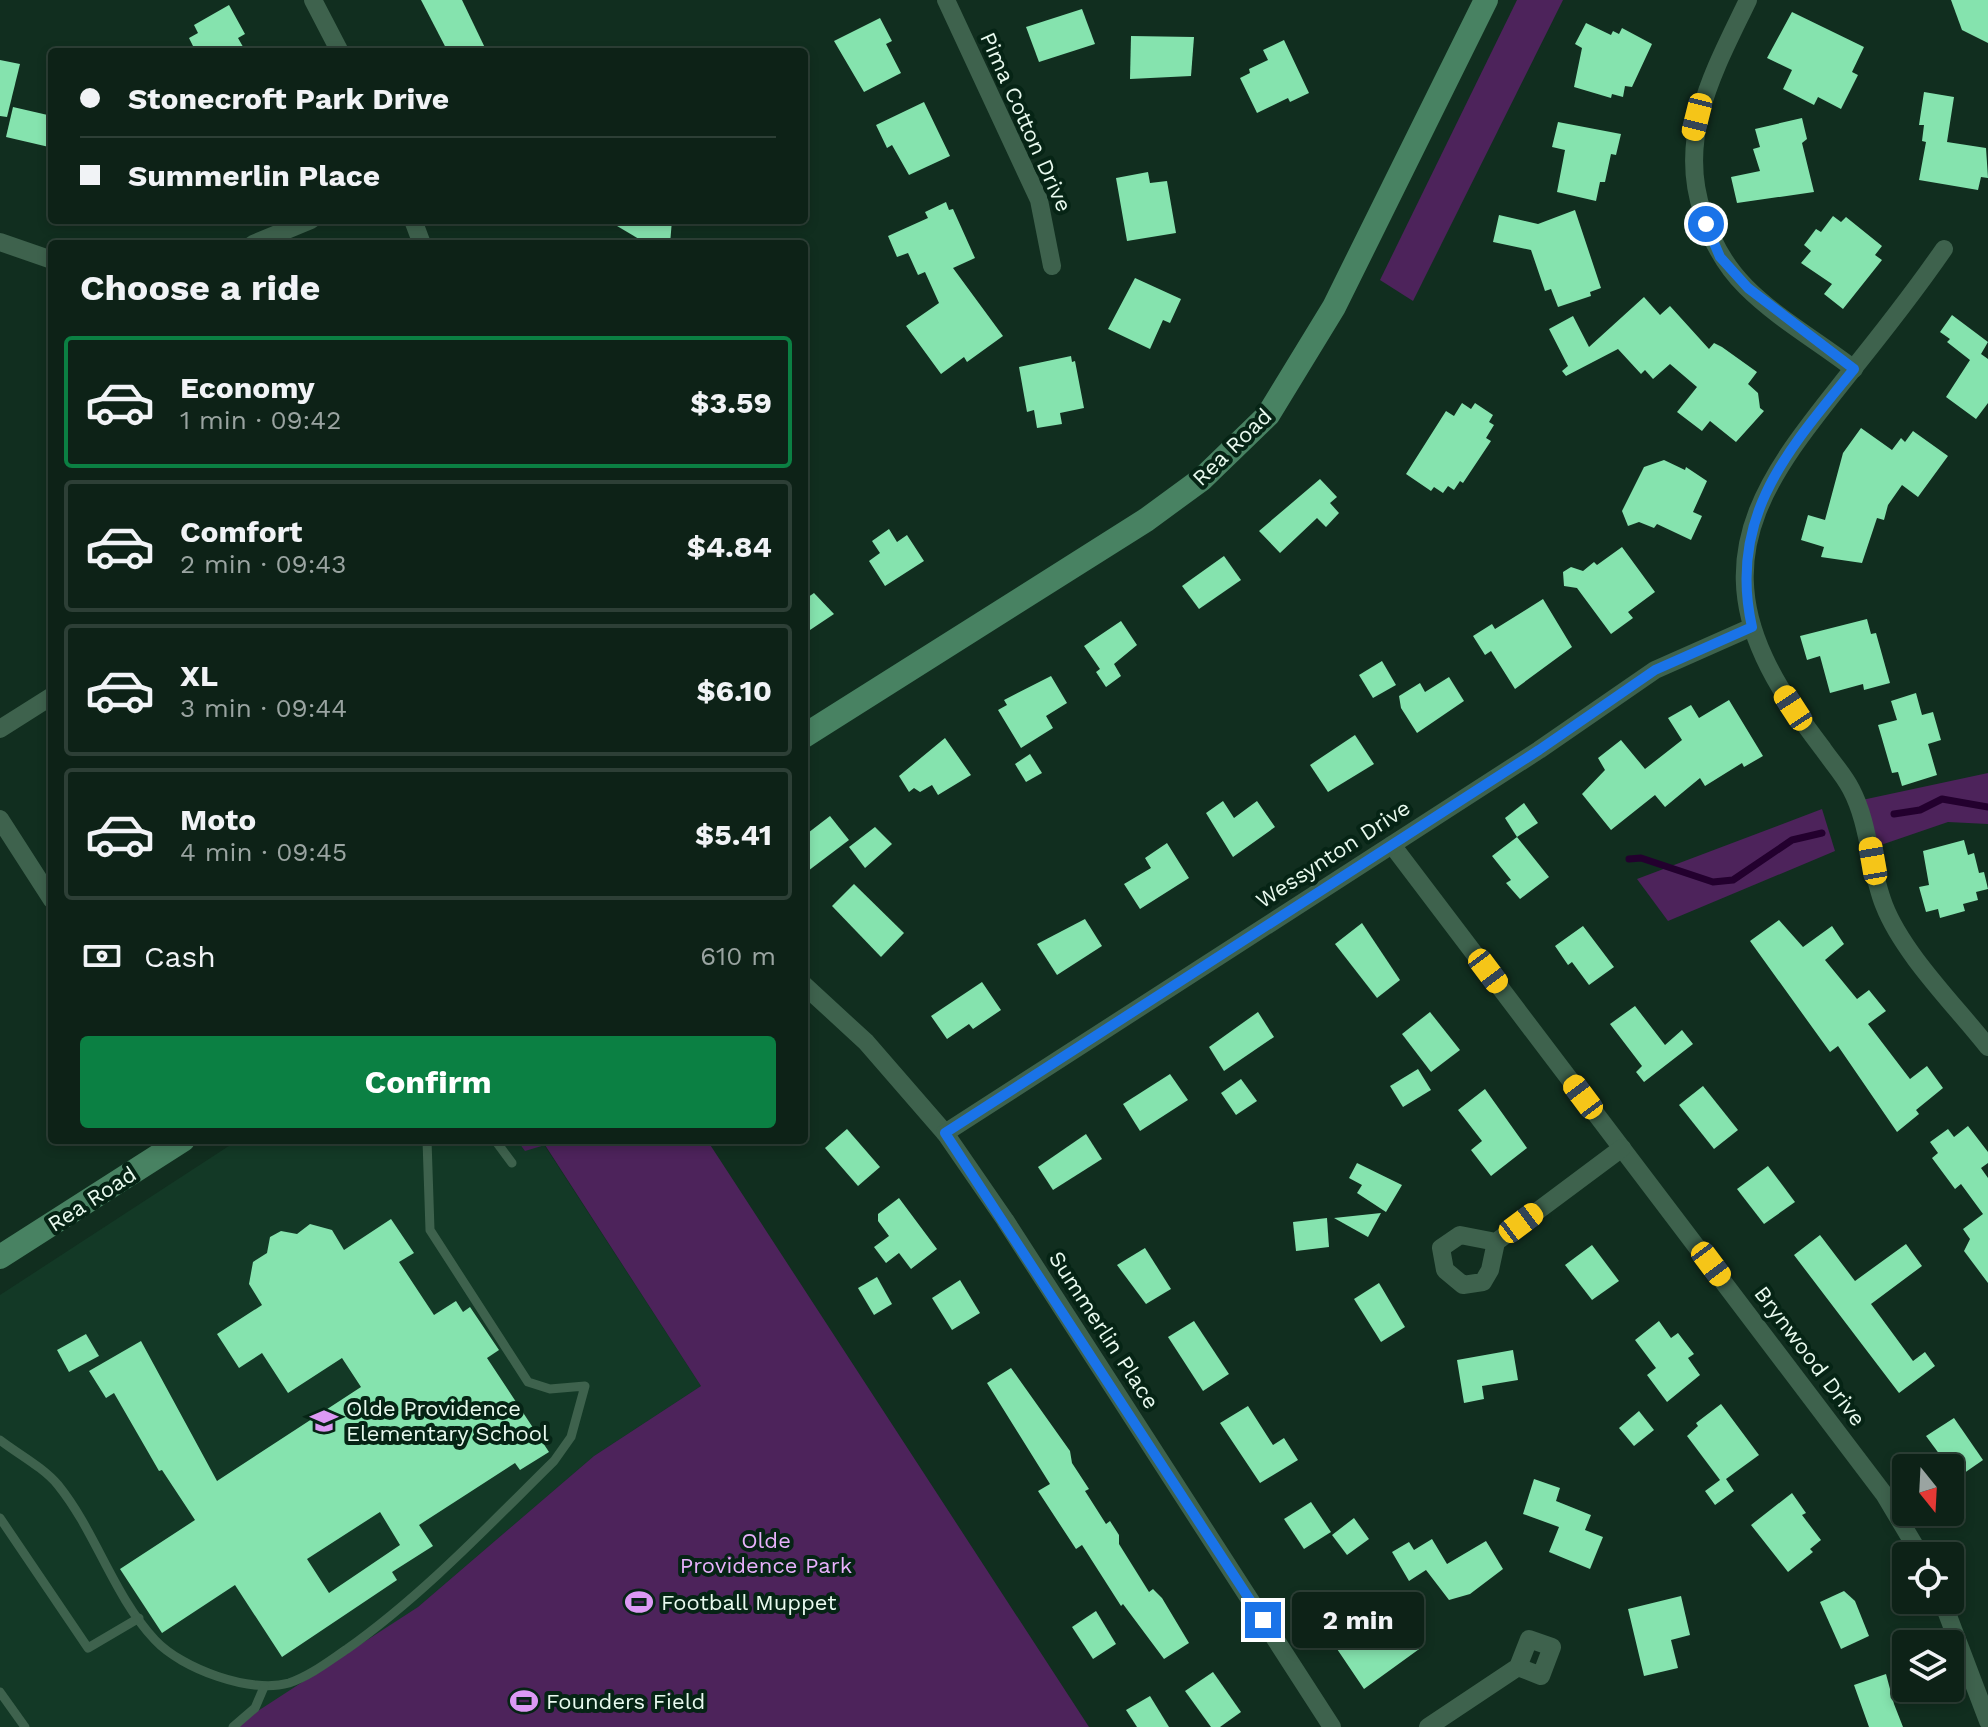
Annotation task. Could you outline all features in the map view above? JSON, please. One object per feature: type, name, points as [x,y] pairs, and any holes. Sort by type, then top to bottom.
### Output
[{"type":"main road","name":"Rea Road","points":[[808,733],[1146,520],[1202,479],[1268,415],[1288,388],[1334,307],[1486,0]]},
{"type":"main road","name":"Rea Road","points":[[0,1257],[177,1144]]},
{"type":"street","points":[[313,0],[338,48]]},
{"type":"street","name":"Pima Cotton Drive","points":[[947,0],[1039,200],[1052,266]]},
{"type":"street","points":[[1748,0],[1702,100],[1693,134],[1695,194],[1720,257],[1748,288],[1854,369]]},
{"type":"street","points":[[263,240],[301,224]]},
{"type":"street","points":[[0,242],[48,259]]},
{"type":"street","points":[[1944,249],[1854,369],[1788,450],[1767,484],[1755,517],[1746,563],[1746,601],[1752,627],[1781,689],[1851,788],[1868,837],[1877,885],[1895,929],[1988,1047]]},
{"type":"street","name":"Wessynton Drive","points":[[945,1133],[1392,845],[1655,670],[1752,627]]},
{"type":"street","points":[[0,729],[48,699]]},
{"type":"street","points":[[0,819],[48,894]]},
{"type":"street","name":"Brynwood Drive","points":[[1392,845],[1884,1494],[1913,1542]]},
{"type":"street","name":"Summerlin Place","points":[[808,989],[866,1042],[945,1133],[1014,1233],[1332,1727]]},
{"type":"street","points":[[1496,1242],[1622,1148]]},
{"type":"street","points":[[1947,1614],[1988,1721]]},
{"type":"street","points":[[1428,1727],[1518,1667]]},
{"type":"lane","points":[[0,1440],[57,1484],[139,1618],[169,1652],[215,1675],[264,1687],[290,1682],[317,1669],[396,1614],[554,1461],[571,1437],[585,1386],[550,1389],[528,1382],[430,1230],[427,1144]]},
{"type":"lane","points":[[498,1144],[512,1163]]},
{"type":"lane","points":[[0,1518],[88,1648],[139,1618]]},
{"type":"lane","points":[[233,1727],[255,1708],[264,1687]]},
{"type":"lane","points":[[0,1692],[25,1727]]},
{"type":"shaded area","name":"Olde Providence Elementary School","points":[[232,1144],[544,1144],[701,1386],[594,1456],[418,1607],[243,1727],[0,1727],[0,1295]]},
{"type":"green space","points":[[1517,0],[1563,0],[1413,301],[1380,280]]},
{"type":"green space","points":[[1988,773],[1988,824],[1948,822],[1875,847],[1862,800]]},
{"type":"green space","points":[[1822,809],[1835,851],[1668,921],[1637,879]]},
{"type":"green space","name":"Olde Providence Park","points":[[520,1144],[710,1144],[1089,1727],[233,1727],[418,1607],[594,1456],[701,1386],[545,1145],[525,1151]]},
{"type":"building","points":[[421,0],[462,0],[485,48],[446,48]]},
{"type":"building","points":[[1951,0],[1988,0],[1988,43],[1962,30]]},
{"type":"building","points":[[229,5],[245,34],[238,38],[244,48],[194,48],[189,38],[198,33],[194,25]]},
{"type":"building","points":[[1082,9],[1095,44],[1039,62],[1026,27]]},
{"type":"building","points":[[1792,12],[1864,47],[1852,72],[1858,75],[1841,109],[1818,97],[1814,105],[1783,89],[1792,70],[1767,58]]},
{"type":"building","points":[[880,18],[892,41],[886,44],[901,73],[864,92],[834,41]]},
{"type":"building","points":[[1586,23],[1611,35],[1613,31],[1619,34],[1622,28],[1652,44],[1632,87],[1625,86],[1623,97],[1612,94],[1611,98],[1574,87],[1582,48],[1575,44]]},
{"type":"building","points":[[1131,36],[1194,37],[1191,76],[1130,79]]},
{"type":"building","points":[[1284,40],[1309,93],[1290,102],[1288,98],[1257,113],[1240,78],[1250,73],[1249,69],[1268,60],[1263,50]]},
{"type":"building","points":[[0,60],[20,64],[7,117],[0,116]]},
{"type":"building","points":[[1924,92],[1954,97],[1947,142],[1986,148],[1988,178],[1981,177],[1978,190],[1919,180],[1926,142],[1922,141],[1924,125],[1919,125]]},
{"type":"building","points":[[924,102],[950,156],[909,175],[892,145],[887,148],[876,125]]},
{"type":"building","points":[[13,107],[48,115],[48,147],[6,137]]},
{"type":"building","points":[[1802,118],[1807,139],[1802,143],[1814,192],[1737,203],[1731,177],[1760,171],[1753,149],[1760,147],[1755,129]]},
{"type":"building","points":[[1558,122],[1621,134],[1616,155],[1611,154],[1605,182],[1600,182],[1596,201],[1557,192],[1565,150],[1552,147]]},
{"type":"building","points":[[1148,172],[1150,183],[1167,181],[1176,233],[1127,241],[1116,178]]},
{"type":"building","points":[[946,202],[949,210],[953,209],[975,258],[953,268],[1003,336],[967,362],[964,357],[941,374],[906,326],[939,303],[925,272],[918,275],[908,253],[897,257],[888,236],[928,218],[925,212]]},
{"type":"building","points":[[1575,210],[1601,288],[1590,292],[1591,296],[1558,307],[1551,289],[1545,291],[1531,250],[1493,242],[1499,215],[1538,224]]},
{"type":"building","points":[[1833,216],[1841,222],[1846,217],[1882,246],[1875,255],[1882,260],[1843,309],[1824,294],[1832,284],[1801,263],[1811,251],[1804,245],[1816,229],[1821,232]]},
{"type":"building","points":[[614,224],[672,224],[670,240],[641,240]]},
{"type":"building","points":[[1135,278],[1181,299],[1170,323],[1163,320],[1150,349],[1108,329]]},
{"type":"building","points":[[1644,297],[1660,315],[1670,306],[1709,349],[1714,343],[1757,372],[1748,384],[1758,393],[1760,408],[1764,411],[1736,442],[1710,421],[1702,431],[1677,412],[1697,387],[1670,364],[1653,379],[1645,370],[1641,374],[1618,349],[1566,376],[1562,371],[1568,366],[1549,329],[1573,316],[1589,347]]},
{"type":"building","points":[[1952,315],[1988,342],[1981,354],[1988,359],[1988,403],[1976,419],[1946,397],[1970,360],[1947,342],[1950,339],[1940,332]]},
{"type":"building","points":[[1071,356],[1072,362],[1075,361],[1084,408],[1060,413],[1062,424],[1037,428],[1034,410],[1027,412],[1019,367]]},
{"type":"building","points":[[1462,403],[1471,409],[1475,403],[1493,415],[1489,422],[1494,425],[1486,438],[1491,441],[1463,483],[1460,481],[1454,490],[1448,486],[1443,493],[1434,487],[1431,491],[1406,474],[1446,411],[1454,416]]},
{"type":"building","points":[[1861,428],[1892,450],[1901,438],[1905,442],[1913,431],[1948,456],[1918,497],[1902,485],[1888,505],[1884,520],[1877,518],[1862,563],[1821,557],[1824,547],[1801,540],[1808,515],[1825,520],[1843,453]]},
{"type":"building","points":[[1664,460],[1685,470],[1686,467],[1707,481],[1693,512],[1702,516],[1691,540],[1657,524],[1654,528],[1639,522],[1628,526],[1622,511],[1644,467]]},
{"type":"building","points":[[1320,479],[1337,497],[1330,503],[1339,513],[1326,527],[1317,518],[1280,553],[1259,531]]},
{"type":"building","points":[[889,529],[897,542],[907,535],[924,561],[885,586],[869,561],[880,553],[872,541]]},
{"type":"building","points":[[1622,547],[1655,592],[1628,612],[1633,618],[1611,634],[1577,588],[1564,586],[1563,572],[1571,567],[1583,571]]},
{"type":"building","points":[[1224,556],[1241,580],[1199,609],[1182,586]]},
{"type":"building","points":[[814,593],[834,614],[808,631],[808,597]]},
{"type":"building","points":[[1543,599],[1572,647],[1515,689],[1491,651],[1485,655],[1473,636],[1492,624],[1495,629]]},
{"type":"building","points":[[1867,619],[1871,634],[1876,633],[1890,683],[1864,690],[1863,684],[1830,693],[1820,656],[1807,660],[1800,636]]},
{"type":"building","points":[[1121,621],[1137,645],[1114,664],[1121,676],[1106,687],[1096,672],[1100,669],[1084,646]]},
{"type":"building","points":[[1382,661],[1396,685],[1373,698],[1359,675]]},
{"type":"building","points":[[1051,676],[1067,703],[1046,716],[1053,728],[1021,748],[998,710],[1007,705],[1004,700]]},
{"type":"building","points":[[1449,677],[1464,701],[1417,733],[1401,708],[1399,696],[1420,683],[1425,692]]},
{"type":"building","points":[[1916,693],[1922,715],[1933,712],[1941,740],[1928,744],[1937,775],[1902,786],[1898,772],[1892,773],[1878,725],[1897,720],[1891,701]]},
{"type":"building","points":[[1729,700],[1763,756],[1744,767],[1742,763],[1705,786],[1700,778],[1665,807],[1655,795],[1611,830],[1582,794],[1605,770],[1598,758],[1621,740],[1645,769],[1682,740],[1668,718],[1691,705],[1699,718]]},
{"type":"building","points":[[1355,735],[1374,764],[1328,792],[1310,765]]},
{"type":"building","points":[[945,738],[971,775],[938,795],[932,785],[920,792],[914,788],[909,792],[899,776]]},
{"type":"building","points":[[1030,754],[1042,773],[1026,782],[1015,764]]},
{"type":"building","points":[[1223,801],[1234,818],[1257,801],[1275,827],[1233,857],[1206,813]]},
{"type":"building","points":[[1524,803],[1538,823],[1517,837],[1505,818]]},
{"type":"building","points":[[830,816],[849,840],[808,871],[808,833]]},
{"type":"building","points":[[875,827],[892,844],[865,868],[849,847]]},
{"type":"building","points":[[1517,837],[1549,877],[1520,899],[1506,883],[1511,880],[1492,856]]},
{"type":"building","points":[[1964,840],[1968,855],[1974,853],[1979,873],[1984,872],[1988,889],[1976,892],[1978,900],[1963,904],[1965,911],[1940,918],[1938,909],[1926,912],[1919,887],[1929,885],[1923,851]]},
{"type":"building","points":[[1167,843],[1189,878],[1140,909],[1124,884],[1151,868],[1145,858]]},
{"type":"building","points":[[854,884],[904,933],[881,957],[832,906]]},
{"type":"building","points":[[1085,919],[1102,946],[1057,975],[1037,944]]},
{"type":"building","points":[[1779,920],[1803,947],[1832,926],[1844,944],[1825,960],[1857,999],[1869,990],[1886,1011],[1868,1024],[1910,1079],[1927,1066],[1943,1088],[1916,1110],[1919,1114],[1897,1132],[1838,1046],[1830,1052],[1750,941]]},
{"type":"building","points":[[1362,923],[1400,980],[1377,998],[1335,944]]},
{"type":"building","points":[[1583,926],[1614,967],[1589,985],[1572,962],[1568,965],[1555,946]]},
{"type":"building","points":[[982,982],[1001,1010],[973,1029],[969,1024],[947,1039],[931,1016]]},
{"type":"building","points":[[1635,1006],[1665,1045],[1682,1030],[1693,1044],[1644,1082],[1636,1072],[1642,1066],[1610,1024]]},
{"type":"building","points":[[1258,1012],[1274,1037],[1224,1071],[1209,1047]]},
{"type":"building","points":[[1430,1012],[1460,1050],[1431,1072],[1402,1034]]},
{"type":"building","points":[[1418,1069],[1431,1090],[1403,1107],[1390,1086]]},
{"type":"building","points":[[1170,1074],[1188,1100],[1140,1131],[1123,1104]]},
{"type":"building","points":[[1241,1079],[1257,1101],[1236,1115],[1221,1093]]},
{"type":"building","points":[[1703,1086],[1738,1130],[1714,1149],[1679,1105]]},
{"type":"building","points":[[1485,1089],[1527,1148],[1491,1176],[1471,1150],[1482,1141],[1458,1110]]},
{"type":"building","points":[[1968,1126],[1988,1152],[1988,1163],[1981,1168],[1988,1178],[1988,1283],[1964,1251],[1970,1239],[1963,1229],[1983,1214],[1961,1184],[1955,1189],[1932,1158],[1938,1153],[1930,1142],[1948,1129],[1954,1137]]},
{"type":"building","points":[[847,1129],[880,1167],[858,1186],[825,1148]]},
{"type":"building","points":[[1086,1134],[1102,1159],[1053,1190],[1038,1167]]},
{"type":"building","points":[[1357,1163],[1402,1185],[1386,1212],[1357,1193],[1362,1185],[1349,1178]]},
{"type":"building","points":[[1768,1166],[1795,1202],[1764,1224],[1737,1189]]},
{"type":"building","points":[[899,1198],[937,1249],[911,1269],[899,1253],[886,1263],[874,1247],[889,1236],[878,1221],[878,1214]]},
{"type":"building","points":[[1381,1213],[1368,1237],[1334,1218]]},
{"type":"building","points":[[1327,1218],[1329,1247],[1296,1251],[1293,1222]]},
{"type":"building","name":"Olde Providence Elementary School","points":[[391,1219],[414,1253],[399,1262],[434,1315],[456,1301],[463,1312],[470,1307],[499,1350],[487,1358],[549,1452],[520,1470],[515,1463],[419,1525],[433,1546],[392,1572],[397,1580],[282,1657],[235,1585],[162,1633],[120,1569],[195,1520],[162,1470],[159,1471],[114,1393],[106,1398],[89,1371],[141,1341],[217,1481],[361,1387],[342,1358],[288,1393],[262,1353],[239,1368],[217,1334],[262,1305],[249,1284],[253,1262],[267,1253],[270,1237],[281,1231],[297,1234],[310,1224],[332,1230],[344,1250]],"holes":[[[380,1512],[400,1545],[329,1593],[307,1559]]]},
{"type":"building","points":[[1820,1235],[1855,1281],[1906,1244],[1922,1266],[1871,1304],[1913,1361],[1925,1352],[1935,1366],[1899,1393],[1794,1255]]},
{"type":"building","points":[[1592,1245],[1619,1281],[1592,1300],[1565,1265]]},
{"type":"building","points":[[1145,1248],[1171,1289],[1146,1304],[1117,1265]]},
{"type":"building","points":[[877,1277],[892,1304],[874,1315],[858,1288]]},
{"type":"building","points":[[960,1280],[980,1313],[952,1330],[932,1298]]},
{"type":"building","points":[[1379,1283],[1405,1327],[1381,1342],[1354,1299]]},
{"type":"building","points":[[1194,1321],[1229,1374],[1203,1391],[1168,1337]]},
{"type":"building","points":[[1659,1321],[1671,1338],[1678,1333],[1694,1354],[1688,1358],[1700,1375],[1667,1402],[1647,1375],[1656,1368],[1635,1340]]},
{"type":"building","points":[[86,1334],[99,1356],[69,1372],[57,1350]]},
{"type":"building","points":[[1513,1350],[1518,1380],[1482,1386],[1484,1399],[1464,1403],[1457,1360]]},
{"type":"building","points":[[1011,1368],[1070,1451],[1072,1463],[1089,1489],[1085,1491],[1106,1524],[1110,1521],[1119,1535],[1119,1544],[1149,1592],[1153,1589],[1162,1598],[1189,1643],[1164,1659],[1123,1604],[1121,1606],[1082,1545],[1076,1549],[1038,1491],[1050,1484],[987,1383]]},
{"type":"building","points":[[1721,1404],[1759,1455],[1726,1479],[1734,1491],[1715,1505],[1705,1491],[1720,1480],[1687,1436],[1698,1426],[1696,1423]]},
{"type":"building","points":[[1248,1406],[1273,1445],[1284,1438],[1298,1460],[1260,1483],[1220,1423]]},
{"type":"building","points":[[1639,1411],[1654,1430],[1634,1446],[1619,1428]]},
{"type":"building","points":[[1954,1418],[1983,1460],[1964,1473],[1964,1454],[1939,1454],[1926,1436]]},
{"type":"building","points":[[1534,1479],[1560,1488],[1556,1501],[1591,1515],[1585,1530],[1603,1537],[1590,1569],[1549,1552],[1559,1527],[1523,1514]]},
{"type":"building","points":[[1792,1493],[1806,1513],[1802,1515],[1821,1540],[1810,1549],[1813,1552],[1788,1572],[1751,1525]]},
{"type":"building","points":[[1311,1502],[1331,1532],[1304,1549],[1284,1519]]},
{"type":"building","points":[[1354,1518],[1369,1539],[1347,1555],[1332,1535]]},
{"type":"building","points":[[1432,1539],[1447,1564],[1486,1541],[1503,1569],[1470,1594],[1449,1600],[1426,1570],[1409,1581],[1392,1552],[1409,1542],[1414,1550]]},
{"type":"building","points":[[1844,1591],[1855,1601],[1869,1636],[1841,1649],[1820,1602]]},
{"type":"building","points":[[1681,1596],[1690,1635],[1671,1640],[1678,1668],[1644,1676],[1628,1609]]},
{"type":"building","points":[[1096,1611],[1116,1644],[1093,1659],[1072,1627]]},
{"type":"building","points":[[1405,1620],[1422,1647],[1364,1689],[1335,1646],[1353,1635],[1360,1647]]},
{"type":"building","points":[[1213,1672],[1241,1712],[1220,1727],[1211,1727],[1185,1691]]},
{"type":"building","points":[[1886,1674],[1892,1702],[1903,1727],[1869,1727],[1854,1685]]},
{"type":"building","points":[[1150,1696],[1169,1727],[1137,1727],[1126,1710]]},
{"type":"waterway","points":[[1894,814],[1920,810],[1942,799],[1988,807]]},
{"type":"waterway","points":[[1629,859],[1641,858],[1713,882],[1733,880],[1792,840],[1822,833]]},
{"type":"place","name":"Olde Providence Elementary School","points":[[324,1421]]},
{"type":"place","name":"Football Muppet","points":[[639,1602]]},
{"type":"place","name":"Founders Field","points":[[524,1701]]},
{"type":"route","points":[[1263,1620],[1005,1220],[945,1133],[1539,750],[1607,700],[1655,670],[1752,627],[1746,601],[1746,563],[1755,517],[1767,484],[1788,450],[1854,369],[1748,288],[1720,257],[1706,224]]}]
